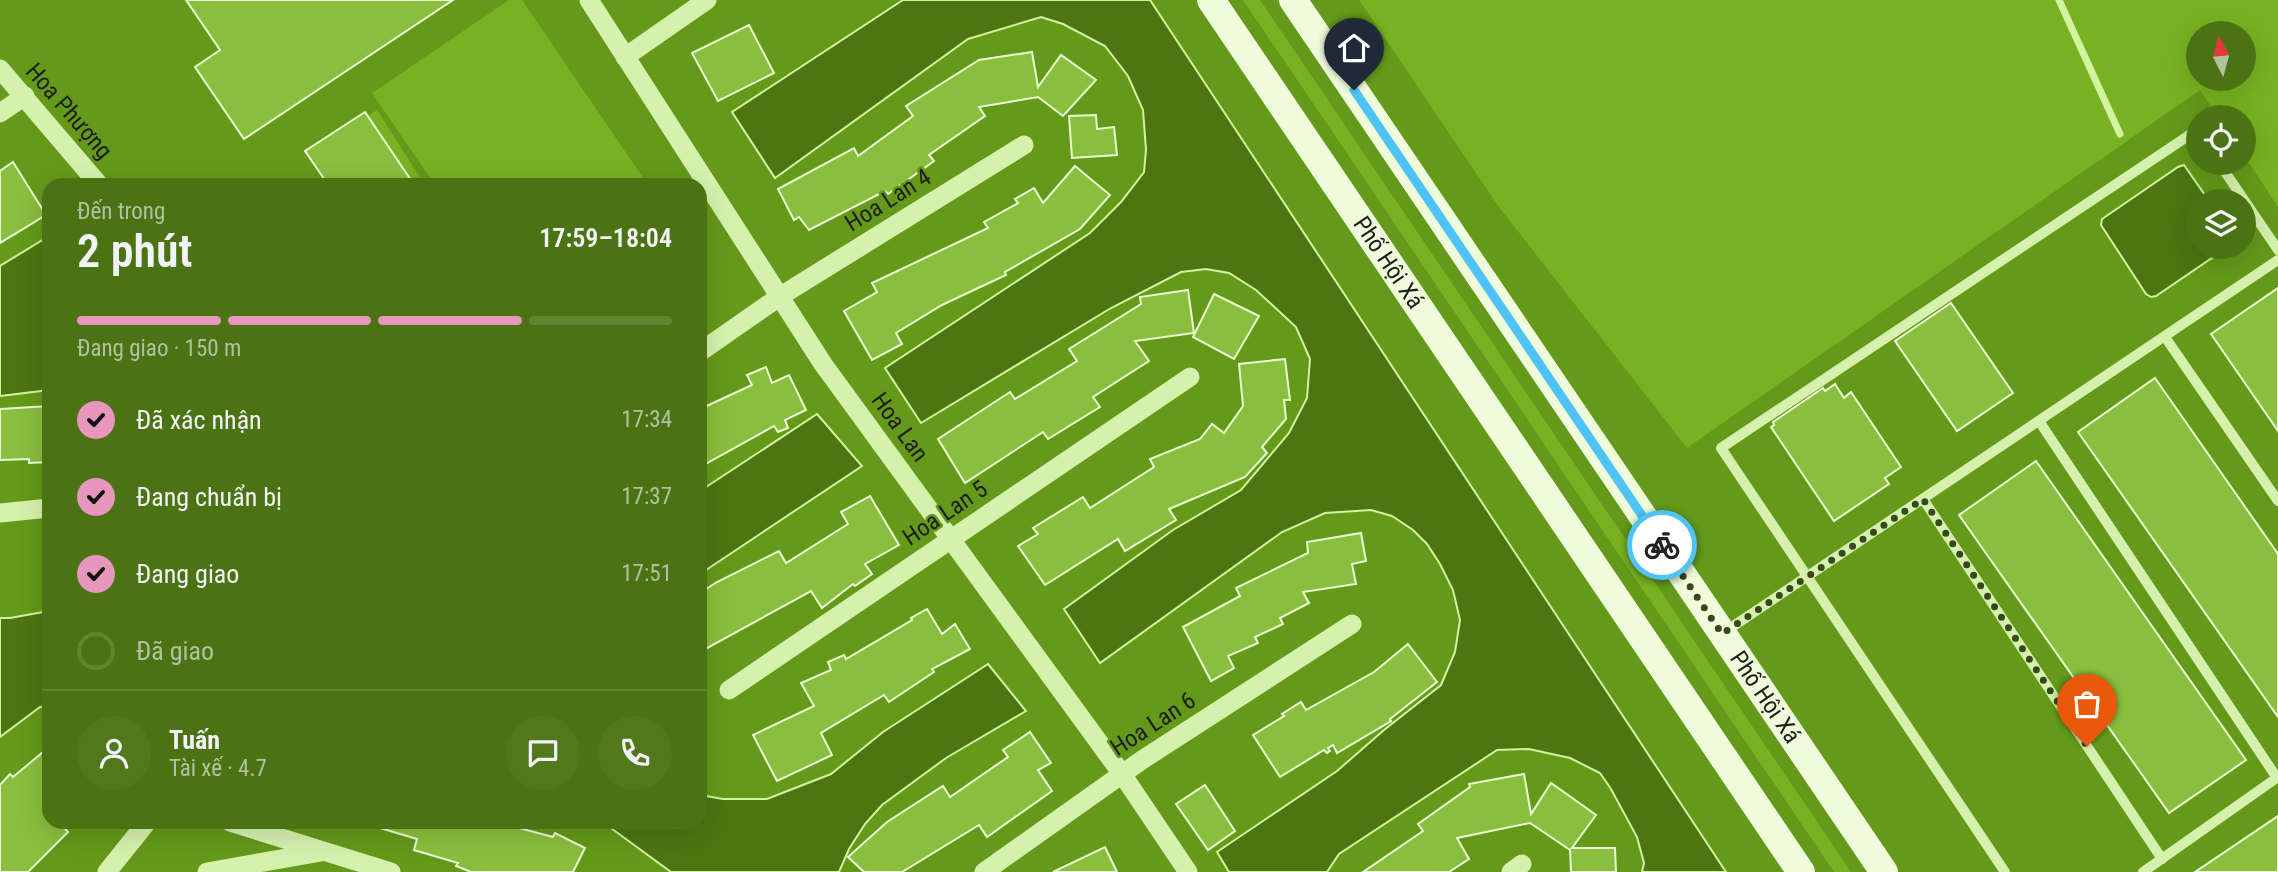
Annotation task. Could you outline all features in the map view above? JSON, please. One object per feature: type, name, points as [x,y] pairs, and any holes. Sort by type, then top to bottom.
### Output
[{"type":"main road","name":"Phố Hội Xá","points":[[1211,0],[1801,872]]},
{"type":"main road","name":"Phố Hội Xá","points":[[1293,0],[1884,872]]},
{"type":"street","name":"Hoa Lan","points":[[589,0],[703,178]]},
{"type":"street","points":[[625,57],[706,0]]},
{"type":"street","name":"Hoa Phượng","points":[[0,69],[93,178]]},
{"type":"street","points":[[0,113],[25,96]]},
{"type":"street","name":"Hoa Lan 4","points":[[707,347],[779,297],[1024,145]]},
{"type":"street","name":"Hoa Lan","points":[[707,185],[823,364],[1122,774],[1188,872]]},
{"type":"street","name":"Hoa Lan 5","points":[[729,690],[1190,377]]},
{"type":"street","points":[[0,513],[42,509]]},
{"type":"street","name":"Hoa Lan 6","points":[[984,872],[1122,774],[1352,624]]},
{"type":"street","points":[[107,872],[141,829]]},
{"type":"street","points":[[253,829],[391,872]]},
{"type":"street","points":[[207,872],[326,851]]},
{"type":"lane","points":[[2005,872],[1721,448],[2186,137]]},
{"type":"lane","points":[[2227,175],[2278,250]]},
{"type":"lane","points":[[1722,634],[2278,260]]},
{"type":"lane","points":[[2165,337],[2278,501]]},
{"type":"lane","points":[[2039,421],[2277,777],[2143,872]]},
{"type":"lane","points":[[1923,499],[2162,859]]},
{"type":"shaded area","points":[[509,0],[522,0],[643,178],[430,178],[372,93]]},
{"type":"shaded area","points":[[903,0],[1150,0],[1726,872],[1642,872],[1644,863],[1637,837],[1600,773],[1570,758],[1529,749],[1497,750],[1339,854],[1327,872],[1229,872],[1217,852],[1337,771],[1441,685],[1455,652],[1460,620],[1453,590],[1427,544],[1413,530],[1392,516],[1371,510],[1325,513],[1282,532],[1100,663],[1064,609],[1173,530],[1241,490],[1289,433],[1307,398],[1310,359],[1296,327],[1256,290],[1229,273],[1206,269],[1181,272],[1111,308],[921,423],[885,368],[1090,233],[1121,202],[1144,172],[1146,150],[1143,110],[1128,76],[1105,46],[1063,24],[1041,17],[968,39],[775,178],[732,112]]},
{"type":"shaded area","points":[[1243,0],[1260,0],[1851,872],[1834,872]]},
{"type":"shaded area","points":[[1359,0],[2278,0],[2278,207],[2256,173],[2256,105],[2210,105],[2201,91],[2256,91],[2256,21],[2186,21],[2186,91],[2199,91],[1687,448],[1499,207]]},
{"type":"shaded area","points":[[377,110],[421,178],[346,178],[323,145]]},
{"type":"shaded area","points":[[2184,165],[2186,175],[2191,175],[2201,189],[2186,189],[2186,259],[2210,259],[2151,297],[2146,294],[2101,225],[2102,219]]},
{"type":"shaded area","points":[[42,240],[42,391],[0,396],[0,266]]},
{"type":"shaded area","points":[[817,414],[862,466],[707,569],[707,486]]},
{"type":"shaded area","points":[[42,612],[42,707],[0,737],[0,618]]},
{"type":"shaded area","points":[[988,664],[1026,711],[946,758],[882,805],[865,824],[849,849],[839,872],[671,872],[612,829],[707,829],[707,796],[767,799],[831,774],[883,732]]},
{"type":"building","points":[[186,0],[453,0],[244,139],[195,67],[220,50]]},
{"type":"building","points":[[749,25],[774,73],[718,101],[692,53]]},
{"type":"building","points":[[1032,52],[1038,87],[1061,55],[1096,80],[1063,116],[1038,97],[979,107],[985,116],[929,155],[934,161],[888,194],[885,191],[809,230],[799,217],[794,220],[778,189],[854,148],[858,156],[913,116],[906,106],[979,60]]},
{"type":"building","points":[[365,112],[410,178],[324,178],[305,151]]},
{"type":"building","points":[[1096,115],[1097,129],[1114,127],[1117,155],[1072,158],[1069,116]]},
{"type":"building","points":[[13,162],[42,209],[42,217],[0,243],[0,171]]},
{"type":"building","points":[[1075,166],[1110,195],[1080,229],[1005,272],[1006,275],[942,305],[896,333],[902,344],[872,360],[844,311],[877,292],[872,283],[988,228],[984,222],[1018,203],[1015,199],[1034,188],[1043,203]]},
{"type":"building","points":[[2278,288],[2278,431],[2211,334]]},
{"type":"building","points":[[1188,290],[1194,333],[1135,341],[1149,361],[1093,397],[1100,407],[1048,439],[1043,432],[965,483],[938,439],[1010,392],[1015,399],[1077,361],[1069,349],[1141,304],[1140,297]]},
{"type":"building","points":[[1214,294],[1259,316],[1234,359],[1193,337]]},
{"type":"building","points":[[1951,303],[2013,393],[1957,431],[1895,341]]},
{"type":"building","points":[[1285,359],[1290,400],[1284,400],[1286,419],[1262,447],[1267,453],[1245,477],[1169,509],[1176,520],[1125,551],[1118,539],[1045,585],[1018,546],[1038,534],[1033,528],[1083,497],[1090,508],[1154,467],[1150,459],[1200,439],[1212,424],[1224,433],[1243,406],[1239,364]]},
{"type":"building","points":[[766,367],[772,383],[789,375],[806,410],[785,420],[788,428],[778,432],[774,426],[707,463],[707,406],[752,385],[747,375]]},
{"type":"building","points":[[2155,378],[2278,554],[2278,717],[2078,432]]},
{"type":"building","points":[[1835,384],[1844,398],[1851,392],[1901,467],[1885,478],[1889,484],[1834,521],[1771,427],[1773,422],[1823,388],[1825,391]]},
{"type":"building","points":[[42,406],[42,462],[29,463],[29,459],[0,460],[0,409]]},
{"type":"building","points":[[2036,461],[2246,760],[2169,813],[1959,515]]},
{"type":"building","points":[[870,496],[899,545],[865,564],[872,574],[855,586],[853,584],[822,608],[811,591],[707,648],[707,588],[779,551],[786,563],[848,524],[841,512]]},
{"type":"building","points":[[1361,533],[1366,561],[1352,564],[1356,584],[1303,592],[1309,603],[1280,618],[1283,624],[1255,637],[1258,643],[1228,656],[1234,668],[1211,681],[1183,627],[1240,596],[1236,588],[1308,553],[1307,542]]},
{"type":"building","points":[[927,609],[942,634],[955,624],[970,649],[932,669],[934,672],[889,702],[884,695],[821,733],[832,755],[777,781],[753,735],[814,706],[801,683],[831,670],[828,662],[844,655],[846,659]]},
{"type":"building","points":[[1408,644],[1437,682],[1390,719],[1391,721],[1337,753],[1333,745],[1328,748],[1330,751],[1327,753],[1324,750],[1280,777],[1253,735],[1301,702],[1306,710],[1374,672]]},
{"type":"building","points":[[1030,732],[1051,763],[1038,770],[1052,791],[987,837],[979,825],[902,872],[864,872],[848,857],[887,822],[943,786],[950,797],[1008,757],[1003,750]]},
{"type":"building","points":[[42,753],[42,829],[65,829],[68,832],[28,872],[0,872],[0,785],[10,774],[13,777]]},
{"type":"building","points":[[1524,774],[1531,814],[1551,783],[1596,815],[1572,848],[1615,848],[1616,872],[1571,872],[1570,850],[1530,823],[1457,838],[1469,859],[1449,872],[1363,872],[1423,831],[1418,824],[1470,787],[1469,784]]},
{"type":"building","points":[[1205,785],[1235,831],[1208,850],[1176,804]]},
{"type":"building","points":[[2278,816],[2278,872],[2195,872]]},
{"type":"building","points":[[383,829],[523,829],[553,837],[555,833],[585,848],[573,872],[471,872],[456,866],[458,863],[414,850],[417,839]]},
{"type":"building","points":[[1105,847],[1117,872],[1053,872]]},
{"type":"waterway","points":[[2059,0],[2120,134]]},
{"type":"way so far","points":[[1662,545],[1722,634],[1923,499],[2087,746]]},
{"type":"route","points":[[1354,90],[1662,545]]}]
